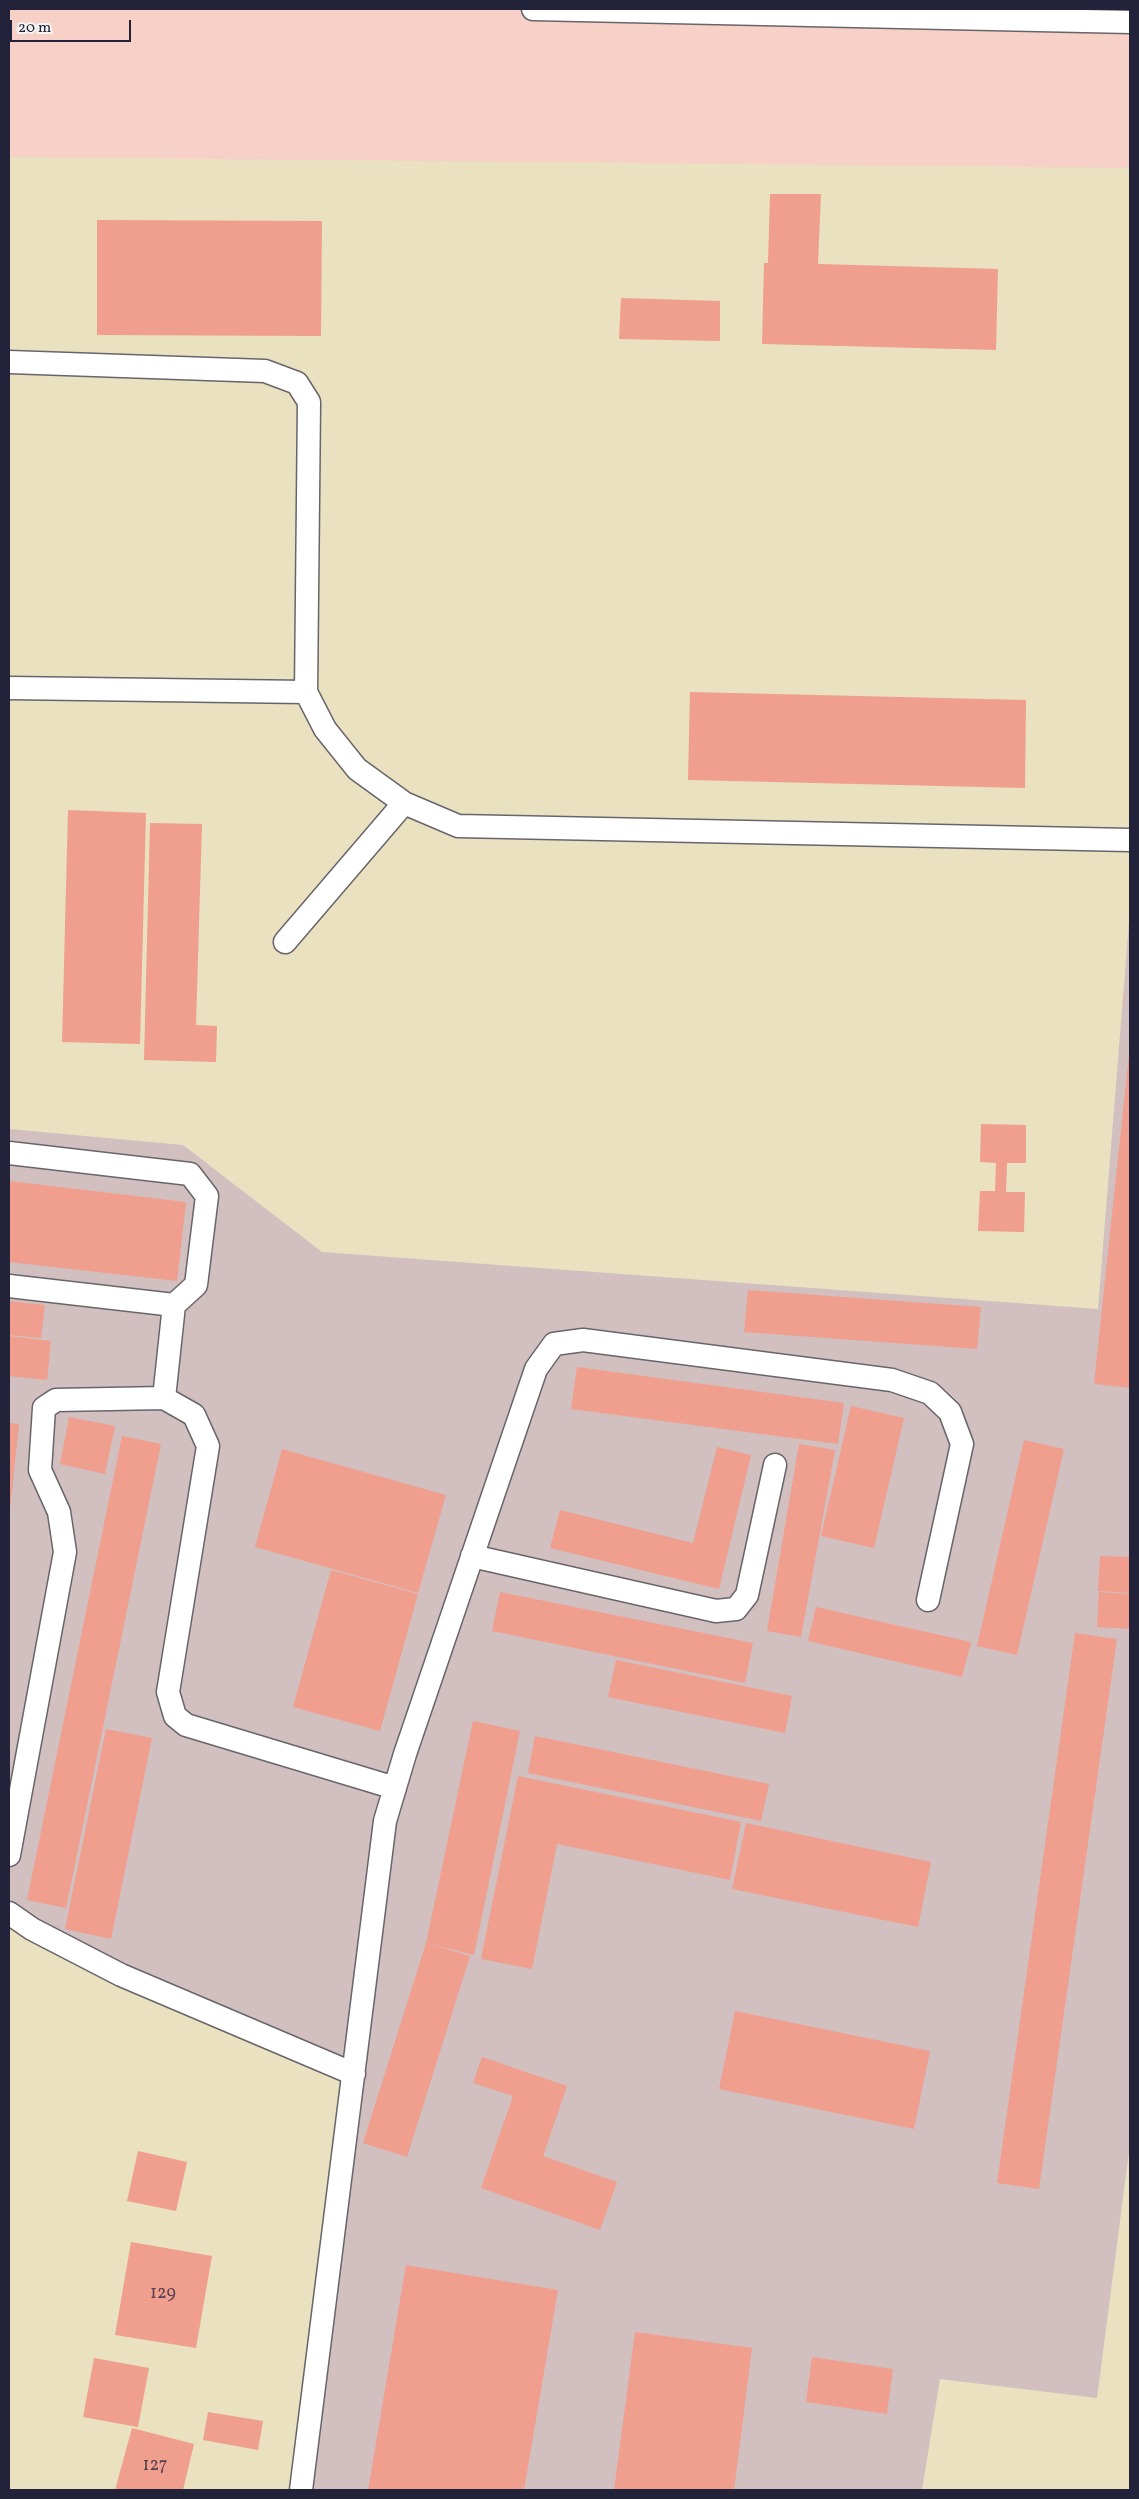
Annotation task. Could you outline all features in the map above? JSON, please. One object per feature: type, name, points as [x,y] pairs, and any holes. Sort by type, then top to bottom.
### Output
[{"type":"lane","points":[[533,9],[1130,22]]},
{"type":"lane","points":[[9,362],[265,371],[296,383],[309,402],[306,692],[325,729],[357,770],[404,803],[458,826],[1130,840]]},
{"type":"lane","points":[[9,688],[306,692]]},
{"type":"lane","points":[[285,942],[404,803]]},
{"type":"lane","points":[[9,1153],[190,1174],[207,1196],[196,1285],[174,1305],[164,1398]]},
{"type":"lane","points":[[9,1286],[174,1305]]},
{"type":"lane","points":[[300,2490],[386,1821],[395,1788],[536,1369],[554,1344],[583,1340],[892,1380],[930,1393],[950,1412],[962,1444],[928,1600]]},
{"type":"lane","points":[[9,1855],[65,1552],[59,1512],[40,1470],[44,1408],[56,1400],[164,1398],[194,1415],[208,1446],[168,1692],[175,1716],[186,1725],[395,1788]]},
{"type":"lane","points":[[472,1556],[716,1611],[736,1609],[747,1596],[775,1465]]},
{"type":"lane","points":[[9,1912],[32,1929],[121,1975],[354,2074]]},
{"type":"shaded area","points":[[9,9],[1130,9],[1130,168],[9,157]]},
{"type":"shaded area","points":[[1130,910],[1130,2144],[1097,2398],[940,2379],[922,2490],[301,2490],[349,2080],[9,1916],[9,1129],[183,1145],[322,1252],[1098,1309]]},
{"type":"building","points":[[770,194],[821,194],[818,264],[998,269],[996,350],[762,344],[764,263],[768,263]]},
{"type":"building","points":[[97,220],[322,221],[321,336],[97,335]]},
{"type":"building","points":[[621,298],[720,301],[720,341],[619,339]]},
{"type":"building","points":[[690,692],[1026,700],[1025,788],[688,780]]},
{"type":"building","points":[[68,810],[146,813],[140,1044],[62,1042]]},
{"type":"building","points":[[150,823],[202,824],[196,1025],[217,1026],[216,1062],[144,1060]]},
{"type":"building","points":[[1130,1054],[1130,1388],[1094,1384]]},
{"type":"building","points":[[981,1124],[1026,1125],[1026,1163],[1007,1163],[1006,1192],[1025,1192],[1024,1232],[978,1231],[980,1191],[995,1191],[996,1163],[980,1162]]},
{"type":"building","points":[[9,1181],[186,1202],[177,1281],[9,1262]]},
{"type":"building","points":[[748,1290],[981,1307],[977,1349],[744,1332]]},
{"type":"building","points":[[9,1301],[45,1305],[41,1338],[9,1335]]},
{"type":"building","points":[[9,1336],[51,1341],[47,1380],[9,1376]]},
{"type":"building","points":[[577,1367],[844,1403],[838,1444],[571,1409]]},
{"type":"building","points":[[851,1406],[904,1418],[874,1548],[821,1536]]},
{"type":"building","points":[[69,1417],[115,1426],[105,1474],[60,1464]]},
{"type":"building","points":[[9,1423],[19,1424],[10,1510],[9,1510]]},
{"type":"building","points":[[122,1436],[161,1444],[66,1908],[27,1900]]},
{"type":"building","points":[[1024,1440],[1064,1449],[1017,1655],[977,1646]]},
{"type":"building","points":[[799,1444],[835,1450],[801,1637],[767,1631]]},
{"type":"building","points":[[717,1447],[751,1455],[719,1589],[550,1548],[560,1510],[693,1543]]},
{"type":"building","points":[[282,1449],[446,1495],[418,1593],[255,1547]]},
{"type":"building","points":[[1100,1556],[1130,1557],[1130,1593],[1098,1591]]},
{"type":"building","points":[[331,1570],[418,1594],[380,1731],[293,1707]]},
{"type":"building","points":[[500,1592],[753,1643],[745,1683],[492,1631]]},
{"type":"building","points":[[1099,1592],[1130,1594],[1130,1629],[1097,1627]]},
{"type":"building","points":[[816,1607],[971,1642],[962,1677],[808,1641]]},
{"type":"building","points":[[1075,1633],[1117,1639],[1039,2189],[997,2183]]},
{"type":"building","points":[[616,1660],[792,1696],[785,1733],[608,1697]]},
{"type":"building","points":[[473,1721],[520,1731],[474,1955],[426,1943]]},
{"type":"building","points":[[106,1729],[152,1738],[111,1939],[65,1929]]},
{"type":"building","points":[[535,1736],[769,1784],[761,1821],[528,1773]]},
{"type":"building","points":[[518,1776],[741,1822],[730,1880],[557,1844],[532,1969],[481,1959]]},
{"type":"building","points":[[746,1823],[931,1862],[918,1927],[732,1889]]},
{"type":"building","points":[[426,1943],[470,1956],[407,2157],[363,2143]]},
{"type":"building","points":[[735,2011],[930,2051],[914,2129],[719,2089]]},
{"type":"building","points":[[482,2057],[567,2086],[543,2156],[617,2182],[600,2230],[481,2188],[513,2096],[473,2083]]},
{"type":"building","points":[[138,2151],[187,2162],[176,2211],[127,2201]]},
{"type":"building","points":[[131,2242],[212,2256],[196,2348],[115,2335]]},
{"type":"building","points":[[406,2265],[558,2290],[524,2490],[368,2490]]},
{"type":"building","points":[[635,2332],[752,2348],[734,2490],[614,2490]]},
{"type":"building","points":[[812,2357],[893,2369],[887,2414],[806,2402]]},
{"type":"building","points":[[94,2358],[149,2368],[138,2427],[83,2417]]},
{"type":"building","points":[[208,2412],[263,2421],[258,2450],[203,2440]]},
{"type":"building","points":[[132,2428],[194,2444],[183,2490],[115,2490]]}]
